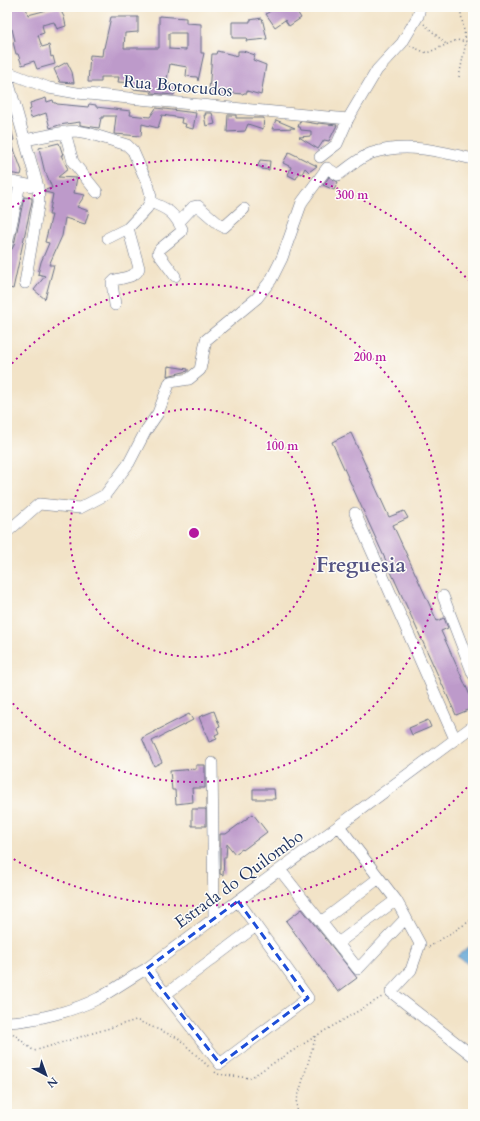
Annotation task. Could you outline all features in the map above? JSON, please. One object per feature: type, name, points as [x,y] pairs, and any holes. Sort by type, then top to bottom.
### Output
[{"type":"street","points":[[320,157],[336,144],[348,119],[377,70],[402,43],[419,11]]},
{"type":"street","name":"Rua Botocudos","points":[[7,72],[49,88],[77,93],[348,119]]},
{"type":"street","points":[[7,77],[38,187],[39,201],[25,283]]},
{"type":"street","points":[[25,140],[76,131],[88,133],[127,145],[132,150],[149,187],[151,197],[150,202],[147,208],[128,228],[108,238]]},
{"type":"street","points":[[65,132],[73,162],[97,192]]},
{"type":"street","points":[[7,532],[39,504],[80,508],[105,495],[129,462],[145,432],[158,413],[170,382],[189,379],[200,370],[206,340],[257,298],[271,280],[282,258],[302,202],[327,168],[338,175],[371,153],[395,148],[417,148],[439,151],[473,159]]},
{"type":"street","points":[[7,181],[38,187]]},
{"type":"street","points":[[7,244],[20,184]]},
{"type":"street","points":[[150,202],[166,208],[173,214],[182,228],[181,232],[160,249],[158,253],[175,276]]},
{"type":"street","points":[[179,222],[193,207],[198,206],[224,227],[244,210]]},
{"type":"street","points":[[115,305],[112,283],[115,280],[136,274],[139,268],[128,228]]},
{"type":"street","points":[[355,513],[456,739]]},
{"type":"street","points":[[443,596],[473,674]]},
{"type":"street","name":"Estrada do Quilombo","points":[[7,1022],[26,1021],[68,1010],[98,998],[146,969],[473,726]]},
{"type":"street","points":[[212,762],[214,918]]},
{"type":"street","points":[[339,826],[396,900],[420,944],[410,970],[391,992],[473,1056]]},
{"type":"street","points":[[280,870],[358,969],[406,918]]},
{"type":"street","points":[[321,922],[378,878]]},
{"type":"street","points":[[338,943],[396,900]]},
{"type":"street","points":[[146,969],[220,1064],[308,998],[238,901]]},
{"type":"street","points":[[166,994],[256,926]]},
{"type":"path","points":[[459,77],[466,42],[461,14],[463,7]]},
{"type":"path","points":[[470,7],[473,10]]},
{"type":"path","points":[[419,11],[423,23],[446,44]]},
{"type":"path","points":[[402,43],[427,53],[457,40],[466,42]]},
{"type":"path","points":[[428,948],[473,919]]},
{"type":"path","points":[[7,1029],[34,1051],[136,1020],[178,1038],[217,1074],[250,1078],[316,1036],[391,992]]},
{"type":"path","points":[[298,1114],[296,1104],[316,1036]]},
{"type":"highlighted area","points":[[238,901],[308,998],[220,1064],[146,969]]},
{"type":"water","points":[[473,944],[473,968],[457,956]]},
{"type":"building","points":[[7,7],[26,7],[28,15],[59,7],[64,17],[66,26],[57,29],[54,22],[42,25],[44,33],[38,35],[42,47],[49,45],[51,57],[53,56],[55,64],[37,69],[34,61],[22,65],[18,54],[16,54],[12,29],[7,30]]},
{"type":"building","points":[[276,7],[294,7],[301,18],[289,26],[285,20],[275,27],[266,14]]},
{"type":"building","points":[[159,16],[186,18],[186,23],[201,24],[201,53],[204,53],[198,81],[197,77],[186,76],[187,67],[170,64],[166,84],[176,85],[174,95],[151,93],[152,91],[133,89],[134,83],[118,82],[119,77],[101,77],[101,82],[88,82],[90,55],[102,56],[111,17],[138,17],[138,32],[125,33],[124,48],[159,48]],"holes":[[[169,33],[186,33],[186,50],[169,49]]]},
{"type":"building","points":[[262,18],[267,39],[246,41],[247,38],[232,38],[232,22],[250,22],[250,20]]},
{"type":"building","points":[[217,51],[238,56],[238,51],[243,51],[255,55],[253,60],[266,65],[261,95],[247,91],[247,93],[243,94],[232,93],[232,96],[219,95],[219,91],[209,91],[212,54],[216,54]]},
{"type":"building","points":[[67,62],[72,72],[74,83],[60,82],[54,69]]},
{"type":"building","points":[[46,98],[47,102],[53,100],[54,103],[57,104],[88,107],[89,104],[96,105],[96,107],[131,111],[130,115],[150,117],[156,108],[196,113],[193,129],[185,127],[186,124],[181,123],[182,118],[162,115],[158,128],[142,124],[141,136],[114,134],[116,116],[103,116],[103,118],[101,118],[99,128],[80,125],[80,122],[50,128],[46,113],[31,118],[29,110],[31,109],[30,103]]},
{"type":"building","points":[[205,113],[212,113],[215,124],[206,126]]},
{"type":"building","points":[[228,115],[236,115],[236,118],[264,118],[263,129],[248,124],[245,131],[227,132]]},
{"type":"building","points":[[276,120],[295,128],[272,129]]},
{"type":"building","points":[[300,121],[337,125],[329,141],[324,140],[318,149],[299,137],[311,136],[311,131],[301,130],[300,127],[298,127]]},
{"type":"building","points":[[7,122],[9,122],[14,140],[11,141],[22,171],[21,175],[7,173]]},
{"type":"building","points":[[59,143],[63,155],[61,155],[68,169],[58,177],[77,178],[74,193],[85,195],[77,207],[89,211],[85,224],[65,218],[62,236],[49,265],[54,265],[45,299],[34,290],[45,276],[38,274],[49,243],[45,242],[52,215],[49,215],[53,194],[45,192],[45,190],[52,188],[45,173],[39,148]]},
{"type":"building","points":[[289,152],[317,166],[309,172],[305,168],[302,174],[299,173],[296,179],[288,175],[291,167],[283,163]]},
{"type":"building","points":[[260,160],[270,161],[269,170],[262,169],[258,166]]},
{"type":"building","points":[[329,177],[338,182],[334,190],[323,185]]},
{"type":"building","points":[[24,197],[32,198],[32,201],[13,289],[7,287],[7,255],[8,251],[12,249],[14,245]]},
{"type":"building","points":[[168,366],[188,369],[188,371],[167,376]]},
{"type":"building","points":[[351,433],[389,517],[404,511],[408,518],[393,525],[437,621],[444,618],[448,628],[441,631],[473,702],[473,708],[456,715],[332,442]]},
{"type":"building","points":[[214,711],[220,727],[217,728],[219,733],[215,735],[217,739],[209,742],[199,717]]},
{"type":"building","points":[[189,714],[193,720],[152,741],[162,762],[154,766],[142,738]]},
{"type":"building","points":[[428,720],[431,727],[412,735],[409,728]]},
{"type":"building","points":[[196,765],[205,765],[205,788],[192,788],[193,802],[176,804],[175,790],[172,790],[170,771],[196,769]]},
{"type":"building","points":[[253,789],[274,789],[275,799],[253,799]]},
{"type":"building","points":[[192,809],[206,809],[206,826],[192,826]]},
{"type":"building","points":[[253,814],[267,832],[243,850],[242,849],[235,854],[227,844],[226,857],[224,857],[223,875],[220,874],[220,834],[226,834]]},
{"type":"building","points":[[302,909],[357,978],[338,992],[286,921]]},
{"type":"district","name":"Freguesia","points":[[361,565]]}]
